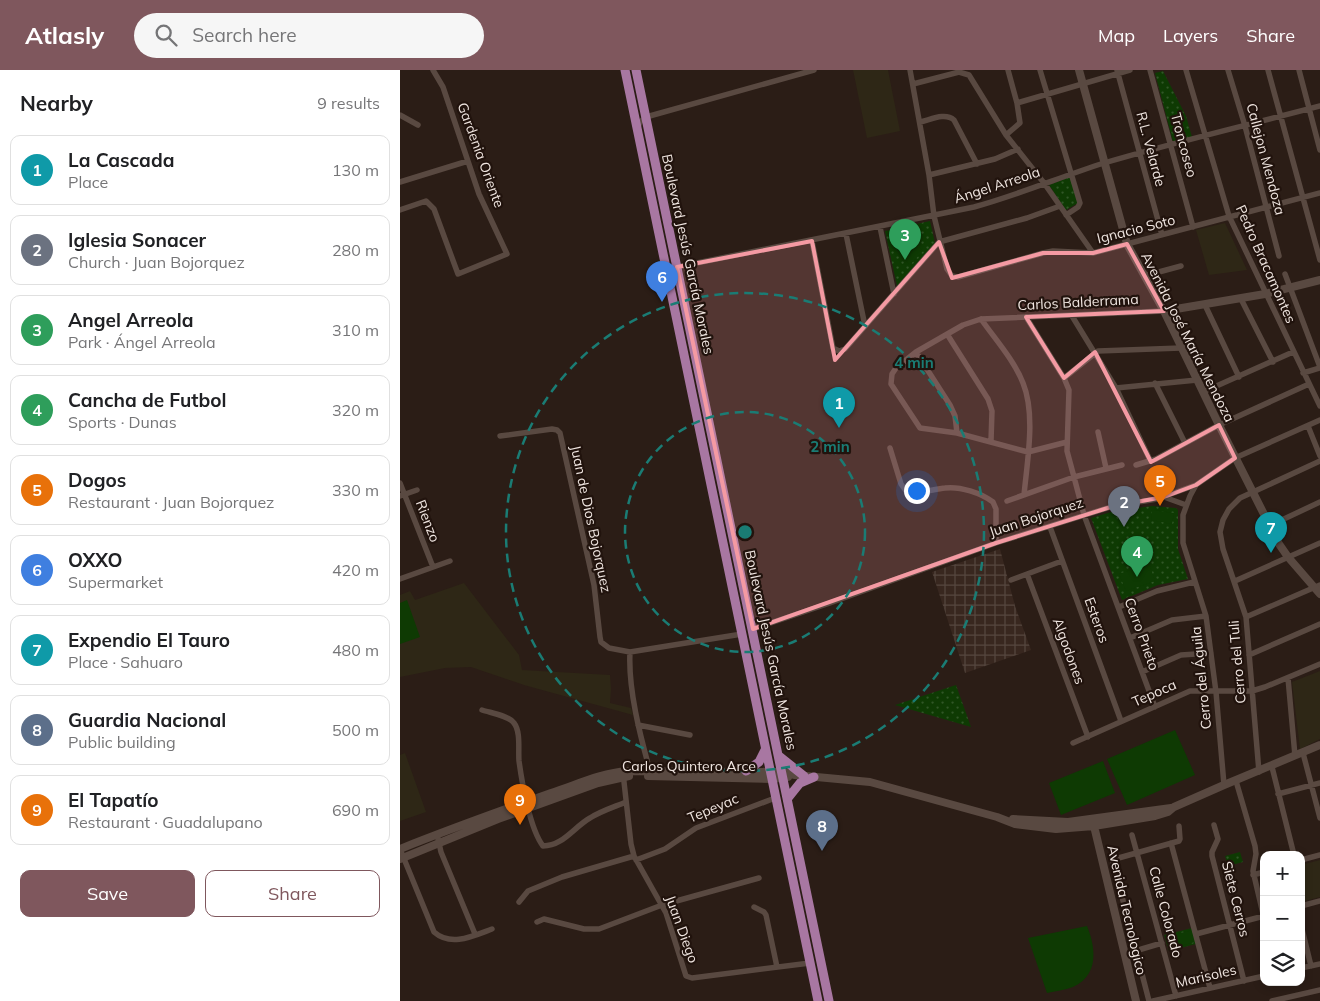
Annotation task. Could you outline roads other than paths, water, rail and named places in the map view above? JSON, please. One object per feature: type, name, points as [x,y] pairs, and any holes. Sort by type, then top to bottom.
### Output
[{"type":"main road","name":"Boulevard Jesús García Morales","points":[[625,70],[818,1001]]},
{"type":"main road","name":"Boulevard Jesús García Morales","points":[[636,70],[829,1001]]},
{"type":"main road","name":"Avenida José María Mendoza","points":[[1079,70],[1128,244],[1164,311],[1269,526],[1288,557],[1317,586],[1320,594]]},
{"type":"main road","name":"Carlos Balderrama","points":[[1164,311],[1241,299],[1320,280]]},
{"type":"main road","points":[[674,309],[686,307]]},
{"type":"main road","points":[[1002,818],[1015,824],[1056,829],[1094,826],[1163,814],[1174,807],[1224,785],[1260,772],[1320,745]]},
{"type":"main road","points":[[746,771],[755,766],[765,750]]},
{"type":"main road","points":[[779,756],[800,776],[870,782],[1002,818],[1068,822],[1174,807]]},
{"type":"main road","name":"Carlos Quintero Arce","points":[[400,849],[437,834],[623,774],[650,771],[703,774],[746,771],[771,775]]},
{"type":"main road","name":"Carlos Quintero Arce","points":[[623,774],[800,776]]},
{"type":"main road","points":[[788,798],[800,783],[814,777]]},
{"type":"main road","name":"Carlos Quintero Arce","points":[[403,861],[528,805]]},
{"type":"main road","points":[[1094,826],[1098,822],[1150,814],[1163,808]]},
{"type":"main road","points":[[1031,821],[1051,825],[1090,822],[1094,826]]},
{"type":"main road","name":"Avenida Tecnologico","points":[[1094,826],[1136,1001]]},
{"type":"street","name":"Gardenia Oriente","points":[[400,210],[426,201],[430,203],[434,209],[458,274],[507,254],[479,194],[443,87],[433,70]]},
{"type":"street","points":[[637,130],[640,122],[646,117],[814,70]]},
{"type":"street","points":[[910,70],[939,242]]},
{"type":"street","points":[[1006,134],[1020,123],[1008,70]]},
{"type":"street","points":[[1040,70],[1080,205],[1066,215]]},
{"type":"street","points":[[1017,103],[1117,72],[1130,70]]},
{"type":"street","name":"Troncoseo","points":[[1150,70],[1192,227]]},
{"type":"street","name":"Pedro Bracamontes","points":[[1186,70],[1229,216],[1320,406]]},
{"type":"street","name":"Callejon Mendoza","points":[[1228,70],[1245,126],[1279,256]]},
{"type":"street","points":[[1268,70],[1320,260]]},
{"type":"street","points":[[1299,70],[1320,150]]},
{"type":"street","points":[[913,84],[959,72],[969,75],[1006,134],[1044,183],[1093,253]]},
{"type":"street","name":"R.L. Velarde","points":[[1117,72],[1162,235]]},
{"type":"street","name":"Ángel Arreola","points":[[677,267],[934,216],[1001,200],[1104,163],[1320,106]]},
{"type":"street","points":[[400,115],[418,125]]},
{"type":"street","points":[[920,122],[946,116],[950,117],[954,120],[977,164]]},
{"type":"street","points":[[929,175],[995,159],[1018,150]]},
{"type":"street","points":[[400,182],[468,161]]},
{"type":"street","name":"Ignacio Soto","points":[[939,242],[947,269],[952,276],[958,277],[1053,251],[1093,253],[1320,193]]},
{"type":"street","points":[[812,241],[833,348],[839,352],[845,349],[939,242],[1027,218],[1060,206]]},
{"type":"street","points":[[880,227],[894,294]]},
{"type":"street","points":[[846,234],[865,326]]},
{"type":"street","points":[[1144,276],[1181,266]]},
{"type":"street","points":[[1285,274],[1320,368],[1303,373]]},
{"type":"street","points":[[1241,299],[1273,362]]},
{"type":"street","points":[[1205,305],[1239,377]]},
{"type":"street","name":"Carlos Balderrama","points":[[957,433],[920,428],[892,384],[892,374],[896,368],[916,352],[963,325],[981,319],[1164,311]]},
{"type":"street","points":[[1072,316],[1116,388],[1150,460]]},
{"type":"street","name":"Cerro Prieto","points":[[1026,317],[1064,378],[1069,390],[1067,451],[1084,515],[1155,706]]},
{"type":"street","points":[[981,319],[1018,372],[1024,384],[1029,414],[1024,495]]},
{"type":"street","points":[[947,334],[988,399],[992,411],[991,441]]},
{"type":"street","points":[[1064,378],[1095,352],[1181,348]]},
{"type":"street","points":[[916,352],[950,405],[955,416],[957,433],[1028,452],[1067,442]]},
{"type":"street","points":[[1203,392],[1293,352]]},
{"type":"street","points":[[1116,388],[1197,380]]},
{"type":"street","points":[[1155,383],[1185,443]]},
{"type":"street","points":[[1136,465],[1309,384]]},
{"type":"street","name":"Juan Bojorquez","points":[[753,629],[996,543],[1124,503],[1164,496],[1196,485],[1235,458],[1320,420]]},
{"type":"street","points":[[1308,426],[1320,456]]},
{"type":"street","name":"Juan de Dios Bojorquez","points":[[500,436],[552,429],[560,433],[594,585],[601,642],[608,648],[630,652]]},
{"type":"street","points":[[1098,432],[1106,468]]},
{"type":"street","points":[[890,448],[901,484],[906,491],[914,492],[954,487],[994,502],[996,509],[996,543]]},
{"type":"street","name":"Cerro del Tuli","points":[[1260,772],[1246,617],[1223,549],[1220,532],[1223,520],[1229,509],[1240,498],[1320,461]]},
{"type":"street","points":[[1007,501],[1074,477],[1122,465]]},
{"type":"street","name":"Rienzo","points":[[400,483],[402,495],[433,567]]},
{"type":"street","name":"Cerro del Águila","points":[[1196,485],[1183,515],[1183,543],[1206,616],[1216,692],[1224,785]]},
{"type":"street","points":[[402,495],[417,490]]},
{"type":"street","points":[[1164,496],[1186,505]]},
{"type":"street","points":[[1269,526],[1320,502]]},
{"type":"street","name":"Esteros","points":[[1050,527],[1120,721]]},
{"type":"street","points":[[1235,582],[1320,543]]},
{"type":"street","points":[[400,578],[450,561]]},
{"type":"street","points":[[1012,580],[1062,561]]},
{"type":"street","name":"Algodones","points":[[1027,574],[1088,737]]},
{"type":"street","points":[[1119,607],[1158,591],[1194,582]]},
{"type":"street","points":[[1246,617],[1317,586]]},
{"type":"street","points":[[1130,638],[1172,620],[1206,616]]},
{"type":"street","points":[[1249,655],[1320,624]]},
{"type":"street","points":[[650,771],[638,725],[630,672],[630,652],[742,634]]},
{"type":"street","points":[[1142,672],[1181,655],[1211,653]]},
{"type":"street","name":"Tepoca","points":[[1073,744],[1120,721],[1194,690],[1216,692],[1252,691],[1265,688],[1320,664]]},
{"type":"street","points":[[1288,678],[1295,756]]},
{"type":"street","points":[[482,710],[512,720],[515,724],[519,760],[528,805],[541,845],[545,847],[567,837],[588,819],[626,802]]},
{"type":"street","points":[[638,725],[690,735]]},
{"type":"street","points":[[1303,753],[1320,818]]},
{"type":"street","points":[[1272,766],[1293,851]]},
{"type":"street","name":"Juan Diego","points":[[623,774],[631,844],[635,858],[662,905],[683,970],[688,977],[810,963]]},
{"type":"street","points":[[1236,781],[1256,850],[1253,875],[1260,902]]},
{"type":"street","points":[[1278,794],[1320,783]]},
{"type":"street","name":"Tepeyac","points":[[519,902],[528,891],[562,877],[665,849],[696,828],[775,798]]},
{"type":"street","name":"Siete Cerros","points":[[1214,825],[1218,840],[1212,856],[1244,980]]},
{"type":"street","points":[[1150,1000],[1134,951],[1113,862],[1115,859],[1180,840],[1179,826]]},
{"type":"street","points":[[437,834],[441,852],[475,934]]},
{"type":"street","name":"Calle Colorado","points":[[1132,835],[1176,996]]},
{"type":"street","points":[[1171,843],[1210,988]]},
{"type":"street","points":[[400,849],[403,861],[434,932],[455,940],[492,928]]},
{"type":"street","points":[[1305,859],[1320,854]]},
{"type":"street","points":[[1253,875],[1260,873]]},
{"type":"street","points":[[537,922],[544,919],[584,929],[599,929],[662,905],[759,878]]},
{"type":"street","points":[[1305,905],[1320,901]]},
{"type":"street","points":[[754,907],[766,915],[777,967]]},
{"type":"street","points":[[1196,934],[1260,918]]},
{"type":"street","points":[[1305,941],[1311,966]]},
{"type":"street","points":[[1134,951],[1162,943]]},
{"type":"street","points":[[1305,967],[1320,964]]},
{"type":"street","name":"Marisoles","points":[[1150,1000],[1260,977]]},
{"type":"street","points":[[1272,1001],[1320,990]]},
{"type":"place","name":"Angel Arreola","points":[[905,260]]},
{"type":"place","name":"OXXO","points":[[662,302]]},
{"type":"place","name":"La Cascada","points":[[839,428]]},
{"type":"place","name":"Dogos","points":[[1160,506]]},
{"type":"place","name":"Iglesia Sonacer","points":[[1124,527]]},
{"type":"place","name":"Expendio El Tauro","points":[[1271,553]]},
{"type":"place","name":"Cancha de Futbol","points":[[1137,577]]},
{"type":"place","name":"El Tapatío","points":[[520,825]]},
{"type":"place","name":"Guardia Nacional","points":[[822,851]]}]
